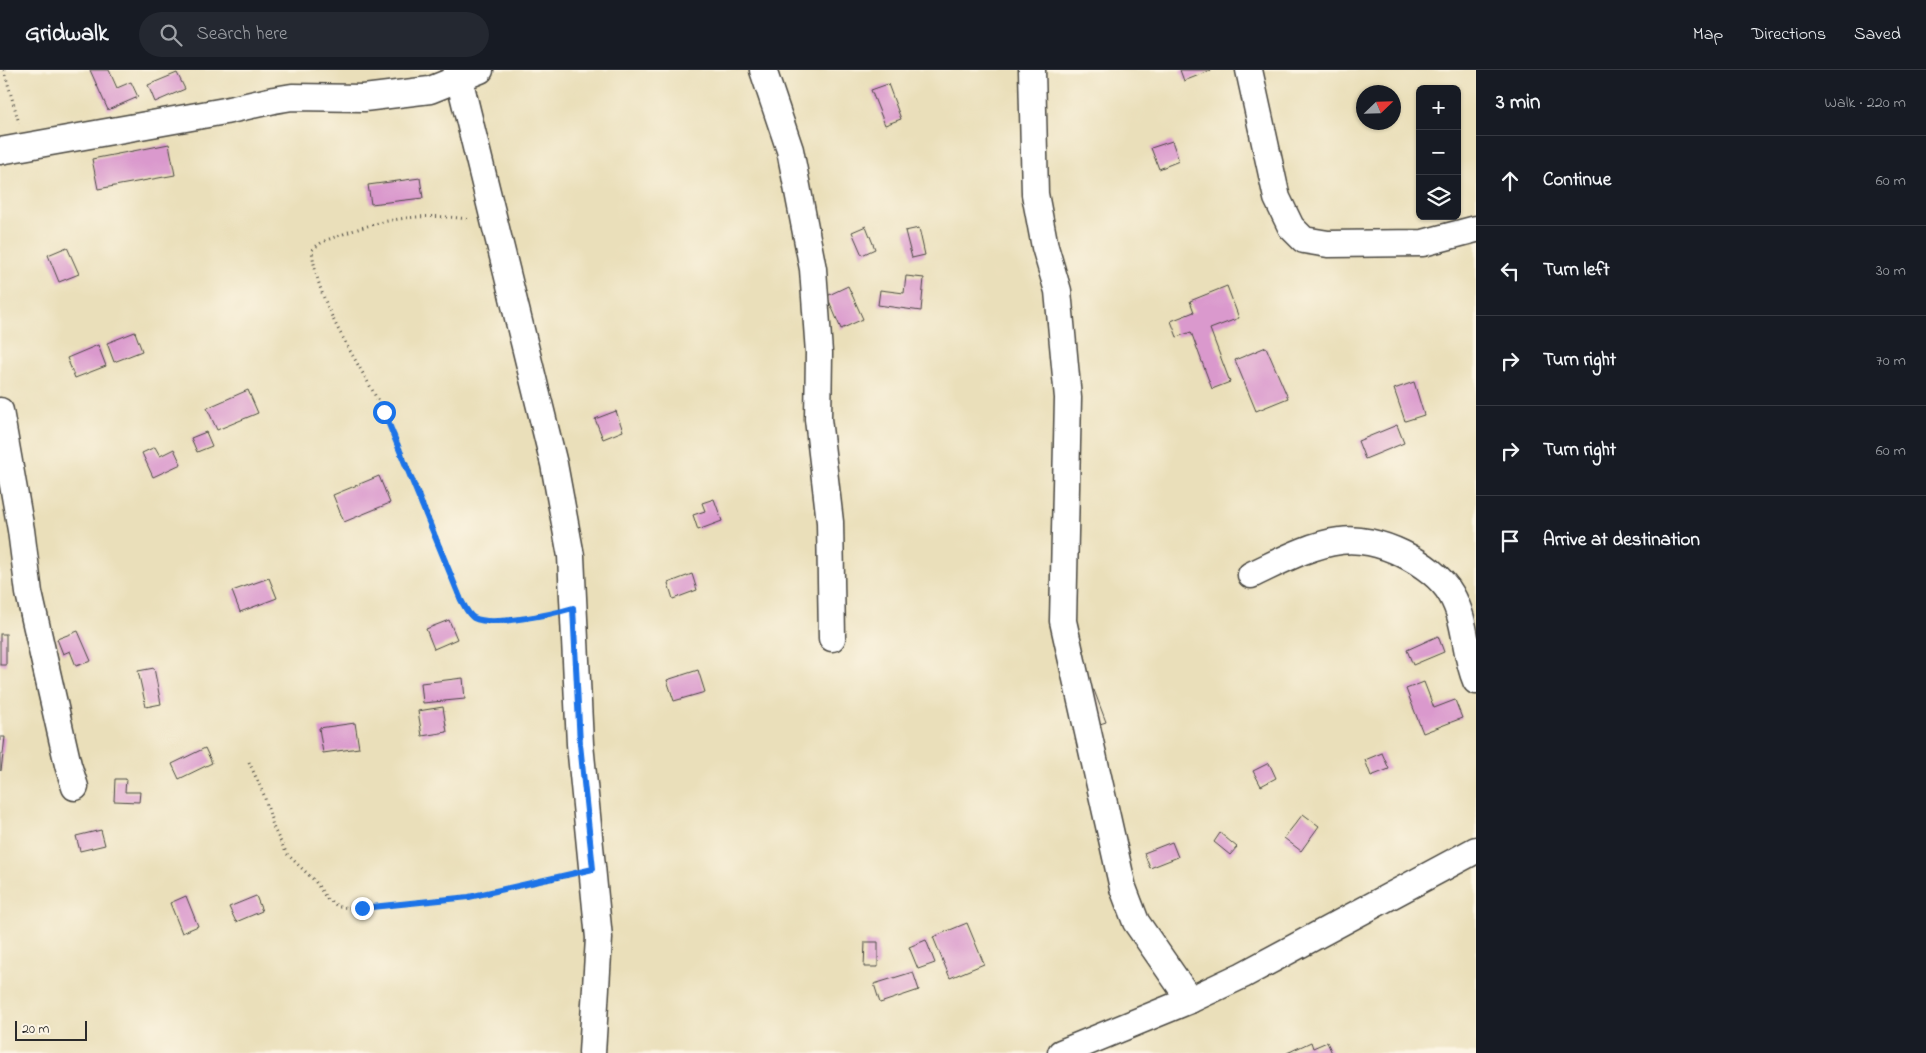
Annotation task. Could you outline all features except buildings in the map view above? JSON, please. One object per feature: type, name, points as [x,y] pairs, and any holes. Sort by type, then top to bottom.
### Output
[{"type":"street","points":[[763,70],[790,150],[813,269],[819,353],[818,419],[830,522],[832,638]]},
{"type":"street","points":[[1032,70],[1035,194],[1045,247],[1058,291],[1068,398],[1063,621],[1123,888],[1136,922],[1190,1000]]},
{"type":"street","points":[[1249,70],[1277,198],[1291,227],[1304,240],[1328,244],[1423,243],[1476,229]]},
{"type":"street","points":[[0,151],[274,100],[292,98],[364,98],[430,90],[465,73],[493,223],[554,464],[566,519],[571,556],[580,744],[599,938],[592,1053]]},
{"type":"street","points":[[0,411],[22,530],[29,593],[68,765],[76,787]]},
{"type":"street","points":[[1251,575],[1303,552],[1340,540],[1366,542],[1408,556],[1433,572],[1451,594],[1460,614],[1466,650],[1476,681]]},
{"type":"street","points":[[1061,1053],[1190,1000],[1243,975],[1476,850]]},
{"type":"path","points":[[4,70],[27,147]]},
{"type":"path","points":[[493,223],[454,218],[394,218],[321,241],[312,250],[313,262],[332,317],[384,412],[461,600],[472,618],[486,622],[549,615],[573,608]]},
{"type":"path","points":[[250,762],[264,795],[274,829],[287,854],[315,881],[327,899],[339,907],[362,908],[469,897],[593,869]]},
{"type":"route","points":[[362,908],[469,897],[505,887],[554,879],[593,869],[580,744],[573,608],[549,615],[486,622],[472,618],[461,600],[384,412]]}]
